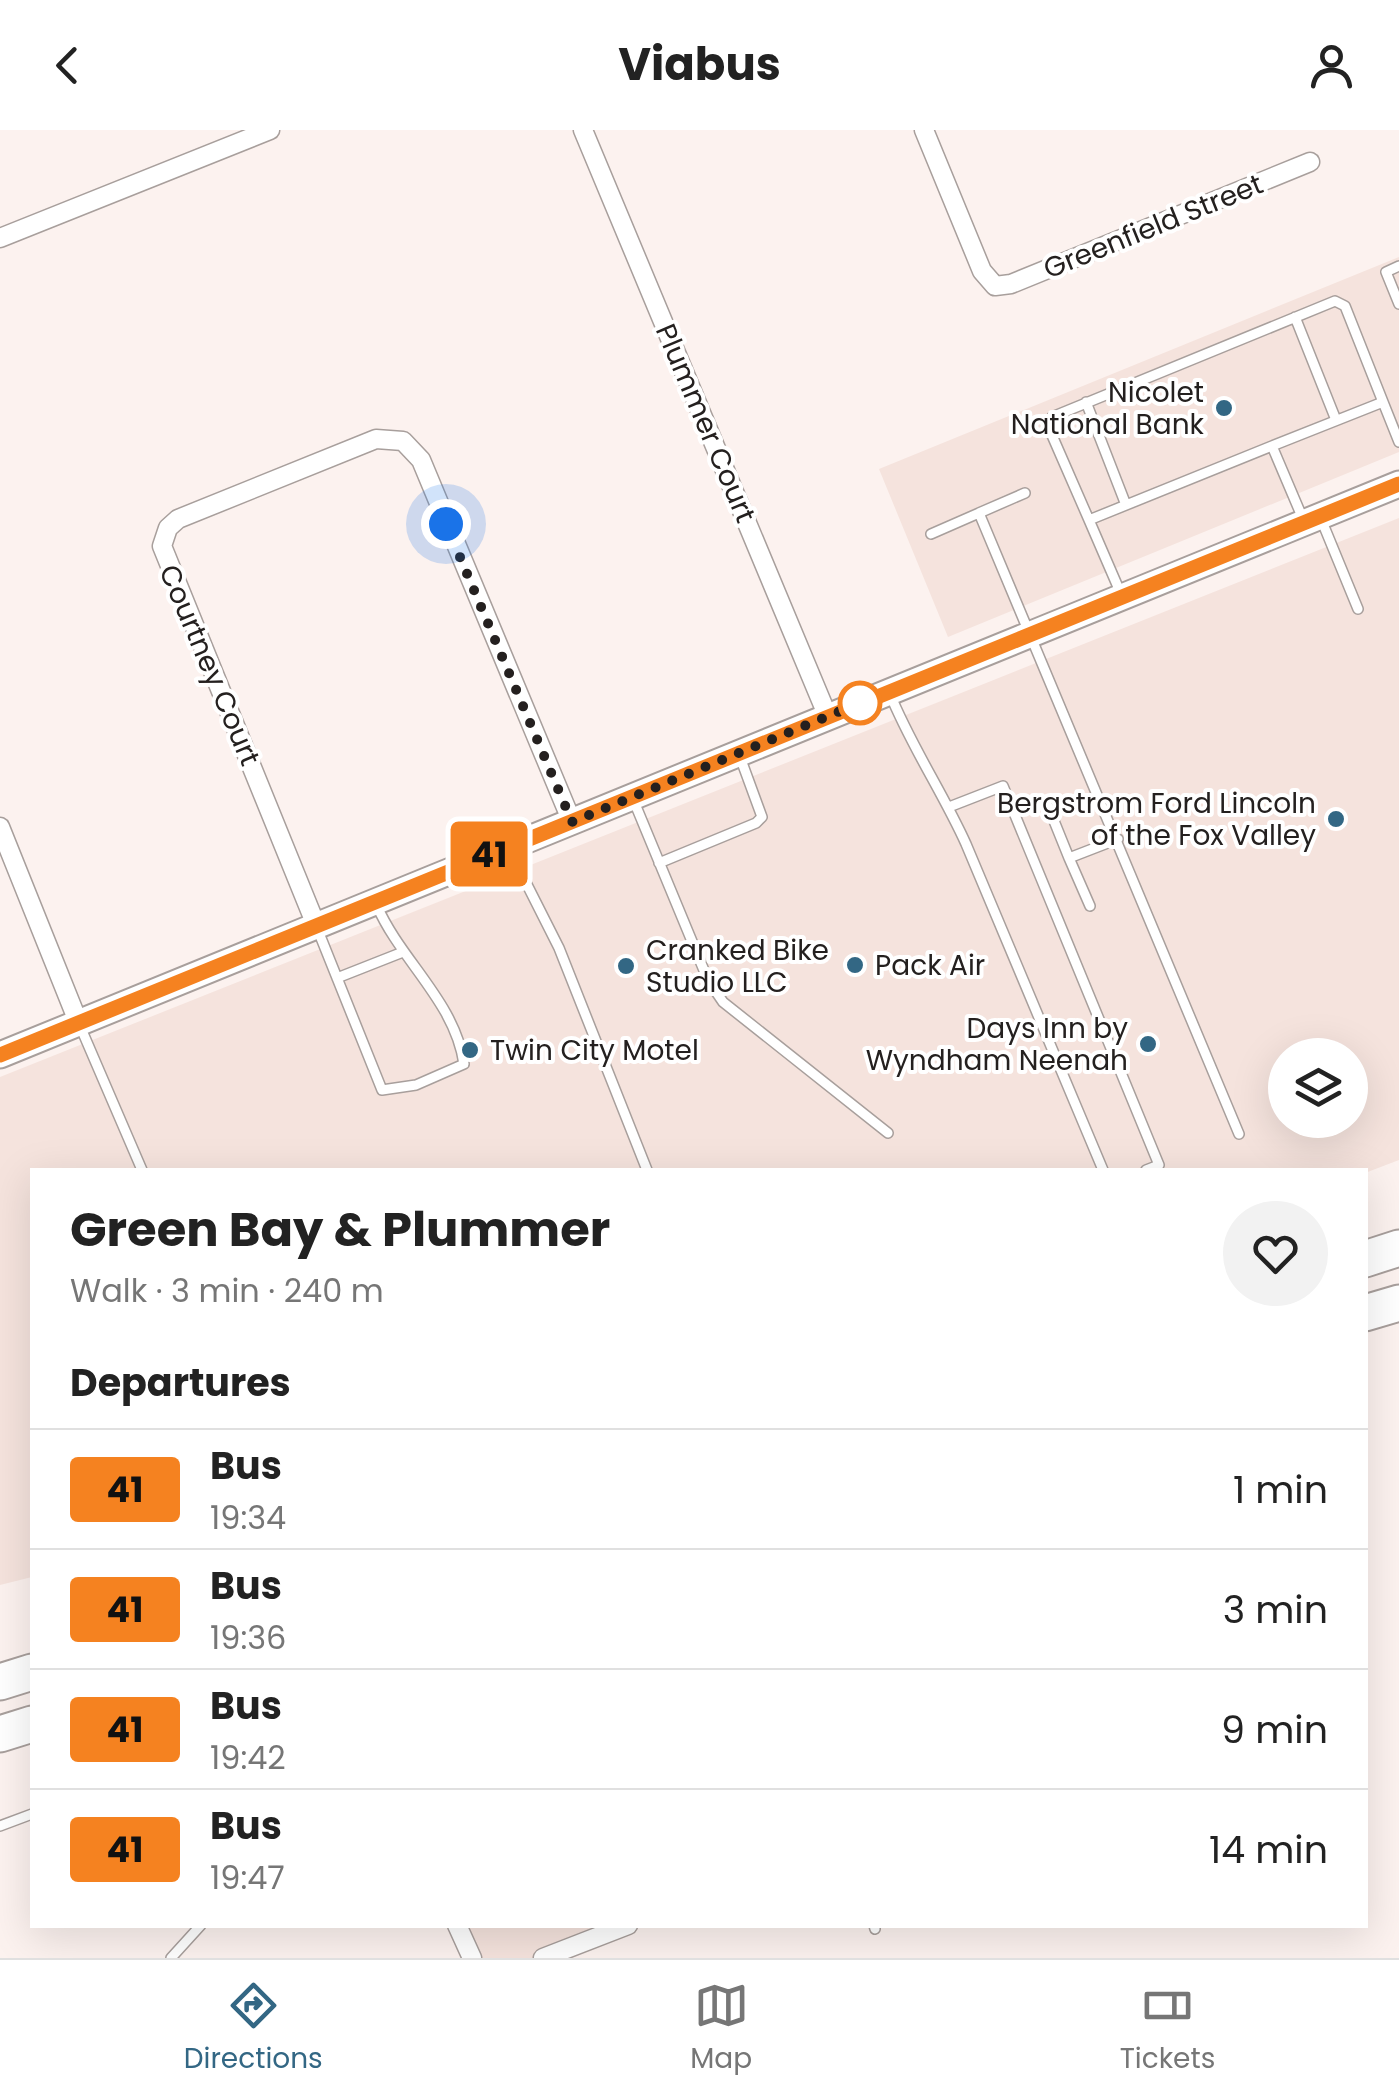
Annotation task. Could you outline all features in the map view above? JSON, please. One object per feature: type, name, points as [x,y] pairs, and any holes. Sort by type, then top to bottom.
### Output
[{"type":"highway","points":[[1368,1258],[1399,1248]]},
{"type":"highway","points":[[1368,1312],[1399,1302]]},
{"type":"highway","points":[[0,1657],[30,1650]]},
{"type":"highway","points":[[0,1682],[30,1673]]},
{"type":"highway","points":[[0,1734],[30,1725]]},
{"type":"main road","points":[[0,1056],[1399,484]]},
{"type":"street","points":[[0,238],[270,130]]},
{"type":"street","name":"Plummer Court","points":[[583,130],[828,716]]},
{"type":"street","name":"Greenfield Street","points":[[924,130],[982,271],[995,286],[1012,284],[1310,162]]},
{"type":"street","name":"Courtney Court","points":[[316,925],[162,546],[168,528],[178,519],[304,467],[376,439],[403,441],[421,460],[572,822]]},
{"type":"street","points":[[0,827],[79,1024]]},
{"type":"street","points":[[459,1928],[472,1958]]},
{"type":"street","points":[[543,1958],[620,1928]]},
{"type":"lane","points":[[1399,266],[1386,272],[1399,304]]},
{"type":"lane","points":[[1122,596],[1051,433],[1050,422],[1062,412],[1335,301],[1345,306],[1399,442]]},
{"type":"lane","points":[[1295,318],[1336,420]]},
{"type":"lane","points":[[1086,402],[1126,505]]},
{"type":"lane","points":[[1089,520],[1383,402]]},
{"type":"lane","points":[[1272,446],[1358,608]]},
{"type":"lane","points":[[931,534],[1025,493]]},
{"type":"lane","points":[[979,513],[1239,1134]]},
{"type":"lane","points":[[889,691],[907,734],[950,808],[1103,1168]]},
{"type":"lane","points":[[659,863],[756,823],[762,817],[739,753]]},
{"type":"lane","points":[[950,808],[1003,786],[1159,1164],[1150,1168]]},
{"type":"lane","points":[[632,796],[708,980],[723,1002],[888,1133]]},
{"type":"lane","points":[[1048,806],[1090,906]]},
{"type":"lane","points":[[1070,858],[1118,839]]},
{"type":"lane","points":[[508,846],[558,948],[646,1168]]},
{"type":"lane","points":[[316,925],[382,1090],[416,1085],[464,1064],[460,1040],[435,994],[389,934],[374,901]]},
{"type":"lane","points":[[337,978],[403,952]]},
{"type":"lane","points":[[79,1024],[141,1168]]},
{"type":"lane","points":[[0,1826],[30,1815]]},
{"type":"lane","points":[[170,1958],[199,1928]]},
{"type":"shaded area","points":[[1399,257],[1399,452],[948,637],[879,469]]},
{"type":"shaded area","points":[[1399,518],[1399,1160],[1368,1172],[1368,1168],[30,1168],[30,1578],[0,1585],[0,1077]]},
{"type":"shaded area","points":[[458,1928],[620,1928],[543,1958],[472,1958]]},
{"type":"bus line","name":"41","points":[[0,1055],[1399,484]]},
{"type":"place","name":"Nicolet National Bank","points":[[1224,408]]},
{"type":"place","name":"Bergstrom Ford Lincoln of the Fox Valley","points":[[1336,819]]},
{"type":"place","name":"Pack Air","points":[[855,965]]},
{"type":"place","name":"Cranked Bike Studio LLC","points":[[626,966]]},
{"type":"place","name":"Days Inn by Wyndham Neenah","points":[[1148,1044]]},
{"type":"place","name":"Twin City Motel","points":[[470,1050]]},
{"type":"route","points":[[446,524],[572,822],[860,703]]}]
